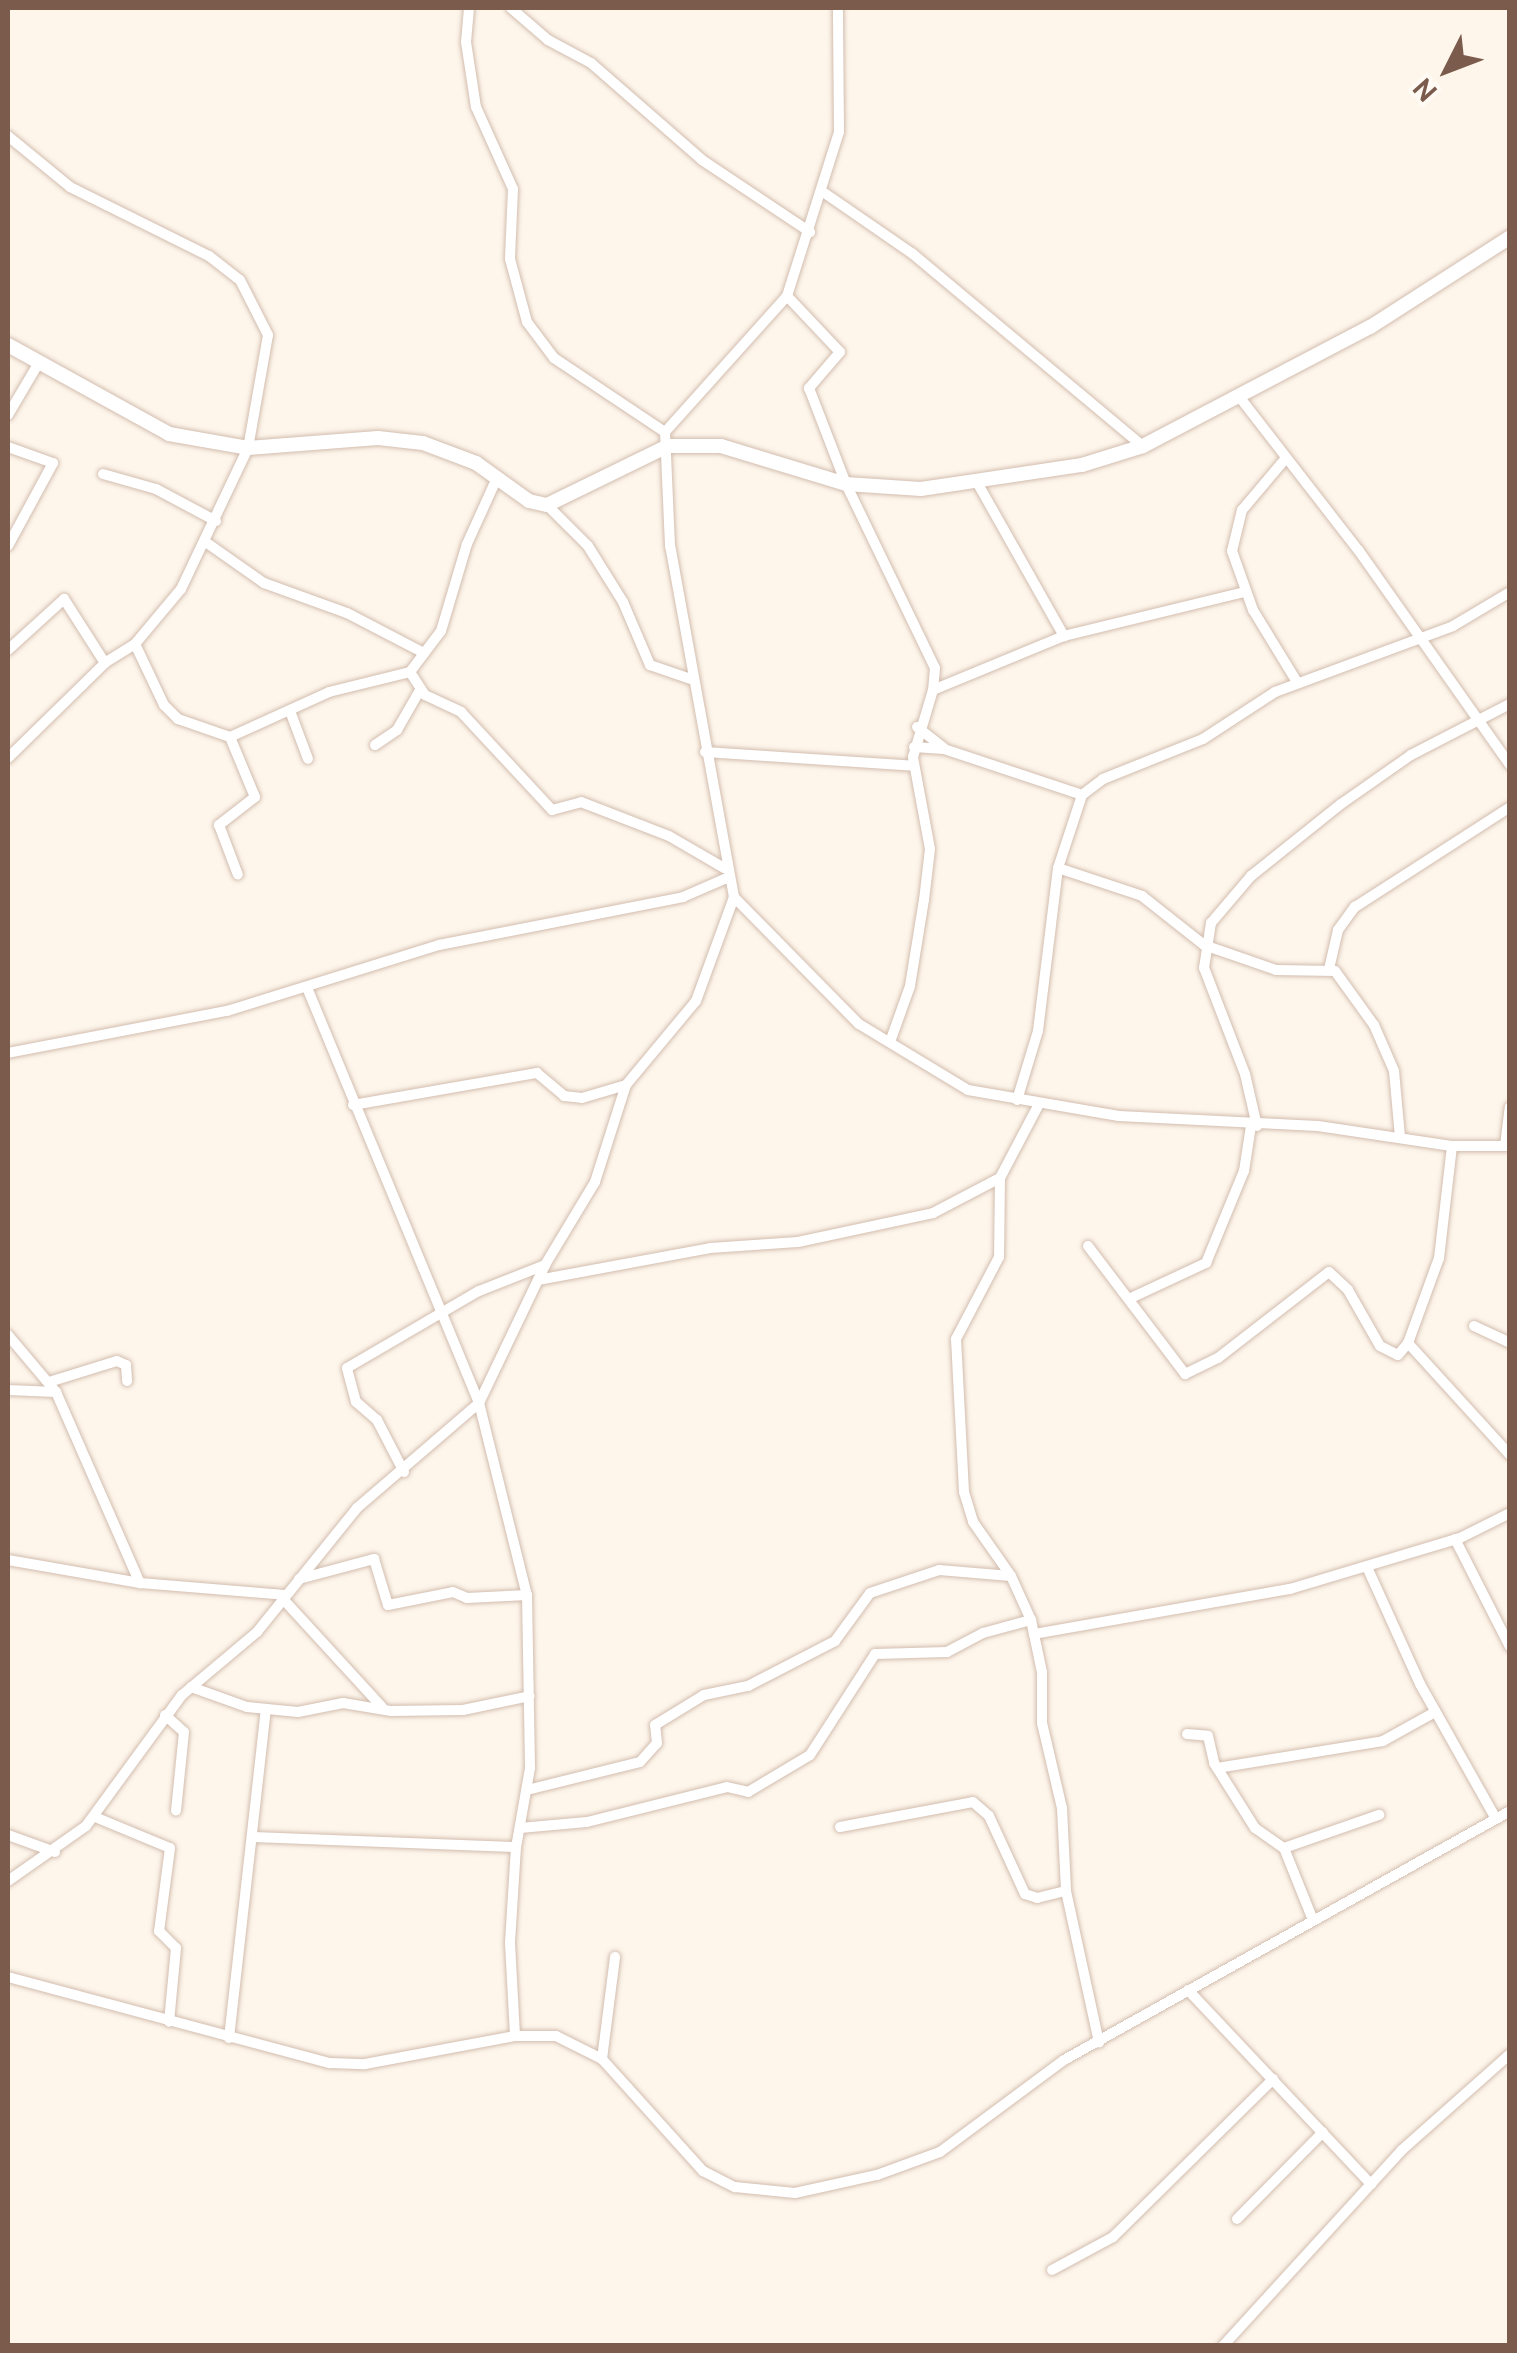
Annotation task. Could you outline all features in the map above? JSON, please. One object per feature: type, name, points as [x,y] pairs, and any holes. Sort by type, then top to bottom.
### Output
[{"type":"street","points":[[469,8],[466,42],[476,107],[512,189],[510,259],[527,322],[554,358],[666,439],[744,450],[846,484],[921,489],[978,484],[1143,446],[1241,400],[1510,237]]},
{"type":"street","points":[[510,8],[548,40],[591,63],[702,160],[810,232]]},
{"type":"street","points":[[547,505],[666,439],[787,296],[824,192],[839,132],[838,8]]},
{"type":"street","points":[[8,136],[70,187],[209,256],[250,292],[268,335],[248,448],[207,543],[181,588],[135,644],[105,663],[8,758]]},
{"type":"street","points":[[824,192],[914,254],[1143,446]]},
{"type":"street","points":[[787,296],[840,352],[809,384],[846,484],[935,668],[933,690],[916,728],[914,747],[930,849],[910,986],[890,1042]]},
{"type":"street","points":[[8,345],[168,434],[248,448],[378,438],[423,443],[498,478],[530,501],[547,505],[588,546],[623,602],[650,665],[691,679]]},
{"type":"street","points":[[8,415],[38,364]]},
{"type":"street","points":[[1241,400],[1385,586],[1414,638],[1510,765]]},
{"type":"street","points":[[666,439],[670,546],[726,873],[734,896],[757,914],[802,970],[890,1042],[945,1081],[1038,1106],[1254,1126],[1318,1126],[1452,1146],[1507,1146],[1510,1107]]},
{"type":"street","points":[[8,447],[53,463],[8,546]]},
{"type":"street","points":[[1286,458],[1242,510],[1233,536],[1245,592],[1298,682]]},
{"type":"street","points":[[103,474],[156,489],[216,521]]},
{"type":"street","points":[[135,644],[164,706],[178,719],[230,737],[351,684],[410,672],[442,631],[467,544],[498,478]]},
{"type":"street","points":[[978,484],[1064,636]]},
{"type":"street","points":[[207,543],[264,583],[347,613],[424,653]]},
{"type":"street","points":[[933,690],[1064,636],[1245,592]]},
{"type":"street","points":[[1017,1100],[1038,1032],[1058,868],[1082,795],[1103,779],[1203,738],[1298,682],[1485,611],[1510,592]]},
{"type":"street","points":[[8,650],[64,599],[105,663]]},
{"type":"street","points":[[410,672],[420,690],[460,712],[552,810],[581,802],[670,836],[726,873]]},
{"type":"street","points":[[375,745],[398,730],[420,690]]},
{"type":"street","points":[[1133,1297],[1206,1264],[1244,1171],[1254,1126],[1245,1074],[1204,968],[1204,945],[1219,911],[1251,876],[1397,764],[1474,718],[1510,704]]},
{"type":"street","points":[[290,711],[308,758]]},
{"type":"street","points":[[916,728],[944,748],[1082,795]]},
{"type":"street","points":[[230,737],[254,796],[219,825],[238,875]]},
{"type":"street","points":[[914,747],[944,748]]},
{"type":"street","points":[[706,752],[914,766]]},
{"type":"street","points":[[1400,1138],[1394,1071],[1374,1025],[1330,970],[1338,930],[1355,907],[1510,807]]},
{"type":"street","points":[[1058,868],[1142,896],[1204,945],[1276,970],[1330,970]]},
{"type":"street","points":[[8,1053],[308,990],[439,945],[682,897],[726,873]]},
{"type":"street","points":[[8,1881],[54,1852],[95,1817],[165,1715],[191,1687],[257,1632],[357,1508],[404,1472],[479,1403],[544,1265],[596,1182],[626,1085],[690,1014],[734,896]]},
{"type":"street","points":[[308,990],[438,1314],[479,1403],[528,1596],[527,1790],[516,1846],[509,1981],[515,2036]]},
{"type":"street","points":[[353,1105],[537,1073],[564,1096],[582,1098],[626,1085]]},
{"type":"street","points":[[1038,1106],[1000,1178],[999,1258],[956,1339],[956,1404],[968,1508],[1012,1576],[1031,1620],[1042,1672],[1042,1723],[1062,1808],[1066,1891],[1099,2042]]},
{"type":"street","points":[[1088,1246],[1133,1297],[1185,1374],[1218,1358],[1328,1272],[1348,1290],[1380,1346],[1398,1354],[1408,1343],[1439,1258],[1452,1146]]},
{"type":"street","points":[[538,1280],[907,1221],[1000,1178]]},
{"type":"street","points":[[404,1472],[377,1420],[356,1402],[347,1368],[438,1314],[544,1265]]},
{"type":"street","points":[[1474,1326],[1510,1343]]},
{"type":"street","points":[[8,1335],[56,1392],[140,1584]]},
{"type":"street","points":[[1408,1343],[1510,1456]]},
{"type":"street","points":[[49,1382],[118,1361],[126,1365],[128,1381]]},
{"type":"street","points":[[8,1390],[56,1392]]},
{"type":"street","points":[[1034,1634],[1290,1588],[1455,1539],[1510,1512]]},
{"type":"street","points":[[1455,1539],[1510,1647]]},
{"type":"street","points":[[299,1579],[374,1559],[388,1605],[453,1592],[467,1598],[528,1596]]},
{"type":"street","points":[[8,1560],[140,1584],[284,1597],[382,1708]]},
{"type":"street","points":[[1367,1567],[1435,1712],[1494,1817]]},
{"type":"street","points":[[527,1790],[640,1762],[657,1743],[655,1725],[704,1695],[748,1686],[835,1641],[870,1593],[939,1570],[1012,1576]]},
{"type":"street","points":[[520,1828],[587,1822],[727,1787],[748,1792],[810,1755],[875,1654],[947,1652],[983,1632],[1031,1620]]},
{"type":"street","points":[[191,1687],[266,1709],[311,1712],[342,1703],[464,1710],[530,1696]]},
{"type":"street","points":[[229,2038],[266,1709]]},
{"type":"street","points":[[1217,1768],[1384,1742],[1435,1712]]},
{"type":"street","points":[[165,1715],[183,1726],[176,1811]]},
{"type":"street","points":[[1188,1734],[1208,1736],[1217,1768],[1254,1828],[1284,1848],[1313,1920]]},
{"type":"street","points":[[840,1827],[973,1802],[989,1816],[1025,1894],[1037,1898],[1066,1891]]},
{"type":"street","points":[[8,1977],[330,2064],[365,2064],[515,2036],[556,2036],[602,2059],[702,2170],[735,2187],[795,2193],[876,2176],[940,2152],[1029,2082],[1510,1811]]},
{"type":"street","points":[[1284,1848],[1379,1815]]},
{"type":"street","points":[[95,1817],[170,1848],[159,1931],[176,1948],[169,2022]]},
{"type":"street","points":[[8,1836],[54,1852]]},
{"type":"street","points":[[254,1837],[516,1846]]},
{"type":"street","points":[[602,2059],[615,1956]]},
{"type":"street","points":[[1188,1990],[1371,2184]]},
{"type":"street","points":[[1223,2346],[1371,2184],[1510,2054]]},
{"type":"street","points":[[1052,2270],[1113,2237],[1273,2079]]},
{"type":"street","points":[[1237,2218],[1322,2132]]}]
